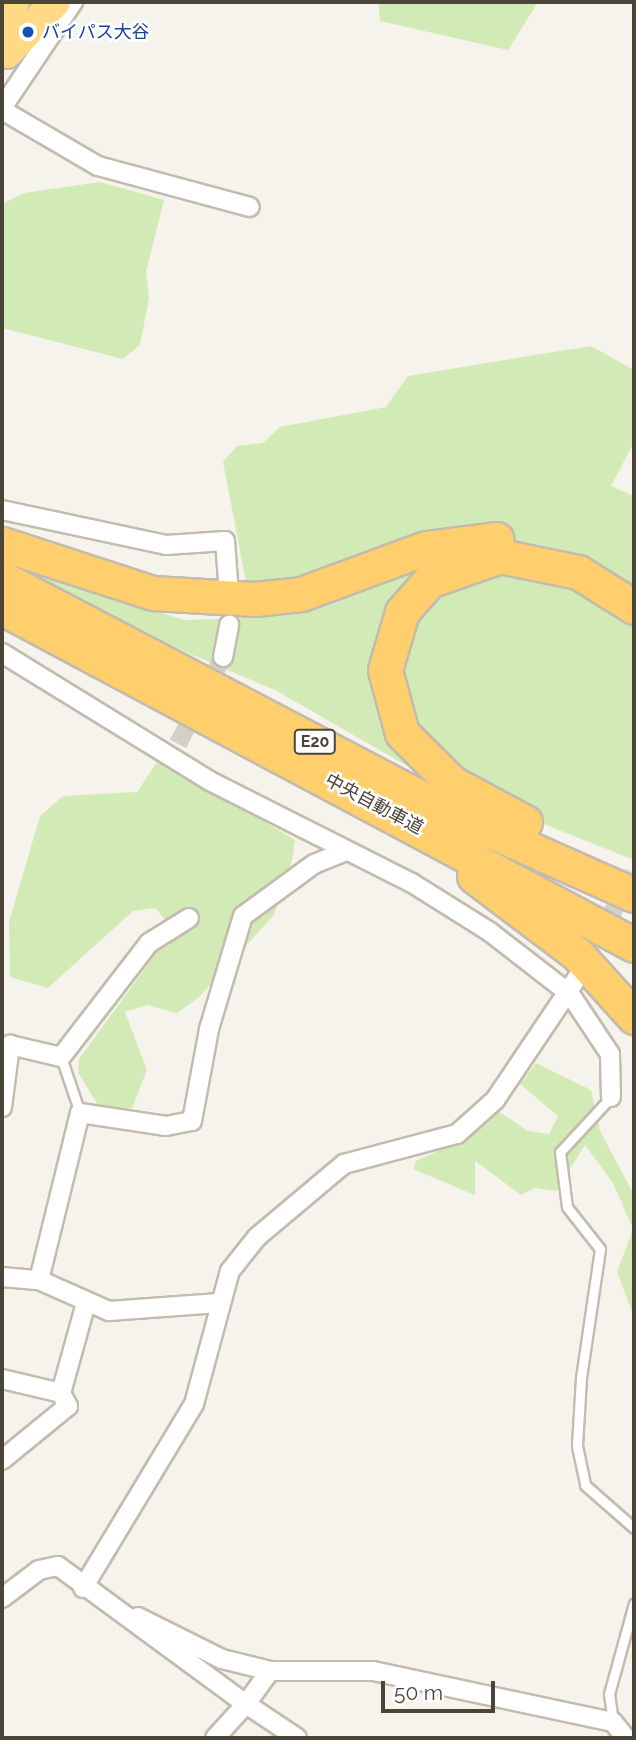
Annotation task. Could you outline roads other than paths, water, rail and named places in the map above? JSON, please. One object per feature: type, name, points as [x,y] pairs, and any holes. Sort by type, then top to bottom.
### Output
[{"type":"highway","points":[[2,22],[14,2]]},
{"type":"highway","points":[[5,58],[36,2]]},
{"type":"highway","points":[[5,58],[55,2]]},
{"type":"highway","points":[[2,544],[153,593],[255,599],[301,594],[426,548],[491,539],[569,554],[634,590]]},
{"type":"highway","points":[[634,607],[602,584],[553,564],[526,557],[476,560],[429,581],[414,596],[393,630],[385,670],[402,733],[452,783],[634,874]]},
{"type":"highway","name":"中央自動車道","points":[[2,578],[452,814],[634,895]]},
{"type":"highway","name":"中央自動車道","points":[[2,608],[630,941]]},
{"type":"highway","points":[[110,666],[489,886],[577,954],[634,1017]]},
{"type":"street","points":[[73,2],[2,109],[98,166],[250,207]]},
{"type":"street","points":[[2,510],[166,545],[225,541],[228,581]]},
{"type":"street","points":[[223,657],[229,625]]},
{"type":"street","points":[[2,653],[346,851],[446,902],[570,994],[611,1054],[611,1097]]},
{"type":"street","points":[[39,1280],[80,1113],[166,1126],[192,1121],[209,1029],[243,916],[314,864],[346,851]]},
{"type":"street","points":[[2,1107],[10,1045],[61,1057],[149,943],[190,918]]},
{"type":"street","points":[[83,1588],[194,1404],[219,1303],[230,1271],[257,1237],[344,1164],[419,1150],[457,1134],[495,1100],[570,994],[579,975]]},
{"type":"street","points":[[2,1277],[39,1280],[109,1311],[219,1303]]},
{"type":"street","points":[[2,1460],[68,1406],[61,1393],[86,1303]]},
{"type":"street","points":[[2,1379],[61,1393]]},
{"type":"street","points":[[2,1598],[48,1567],[65,1570],[114,1612],[163,1639],[246,1704],[298,1738]]},
{"type":"street","points":[[114,1612],[167,1626],[231,1662],[270,1671],[373,1671],[613,1722],[626,1738]]},
{"type":"street","points":[[215,1738],[246,1704],[270,1671]]},
{"type":"lane","points":[[61,1057],[80,1113]]},
{"type":"lane","points":[[611,1097],[560,1152],[567,1207],[600,1249],[581,1378],[582,1472],[585,1485],[634,1528]]},
{"type":"lane","points":[[613,1722],[609,1695],[634,1603]]},
{"type":"tunnel","points":[[178,744],[223,657]]},
{"type":"tunnel","points":[[582,969],[634,873]]},
{"type":"place","name":"バイパス大谷","points":[[28,32]]}]
